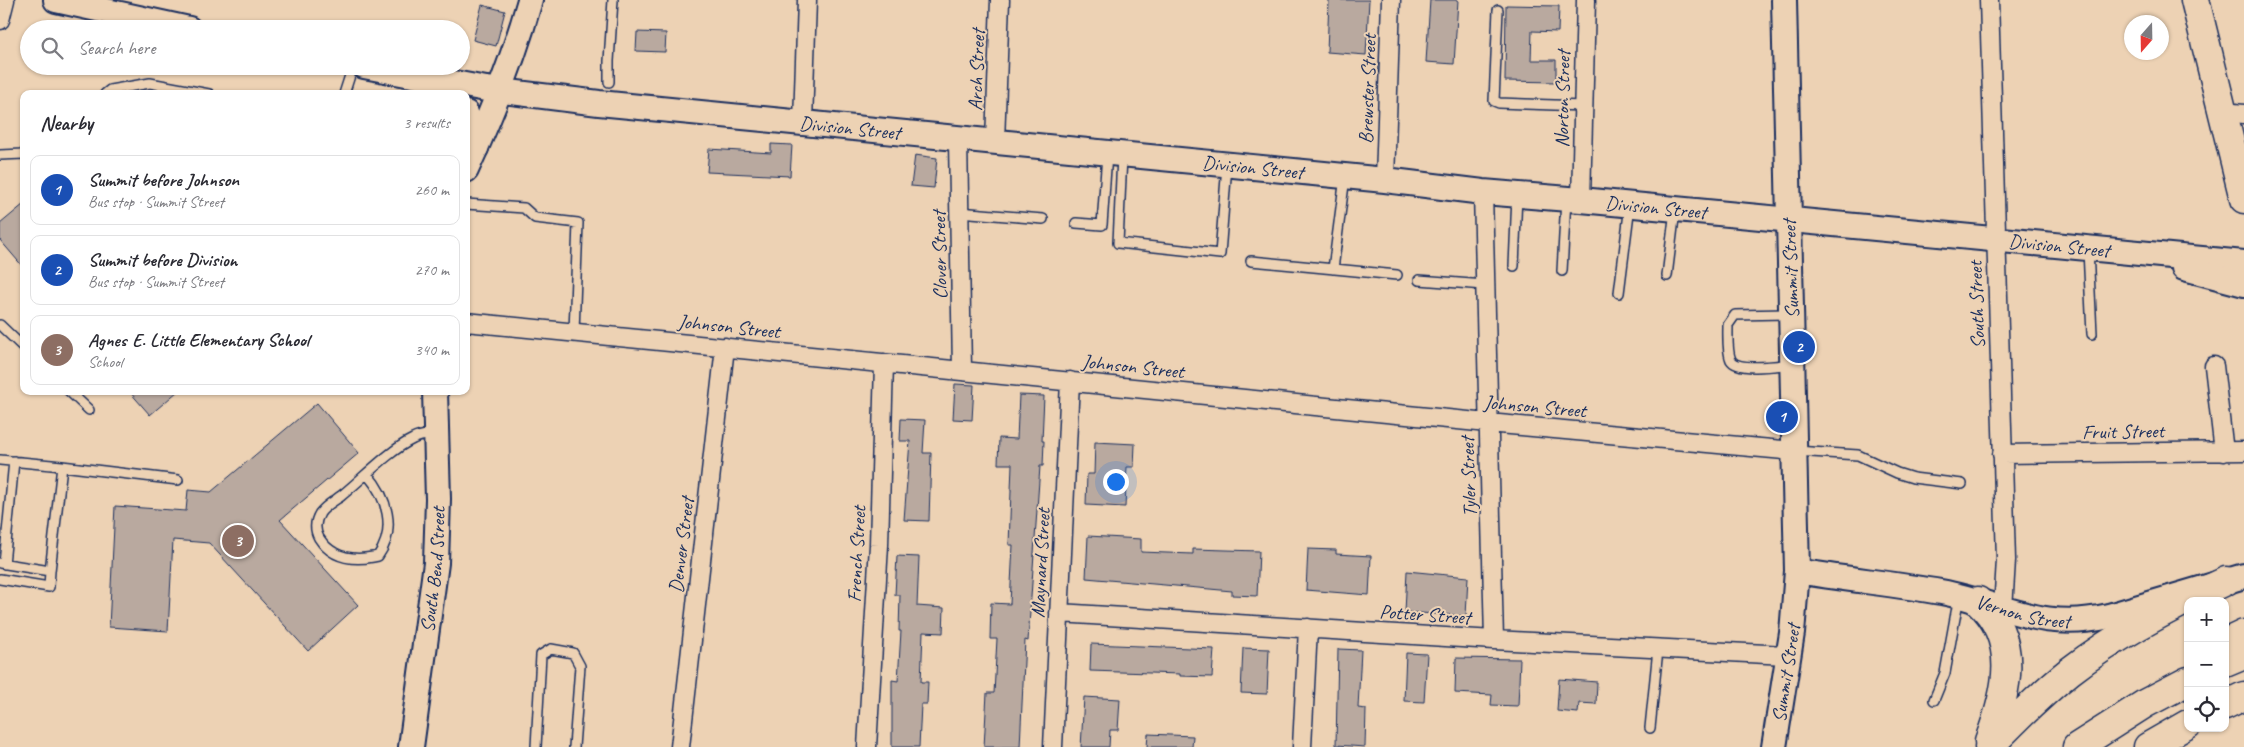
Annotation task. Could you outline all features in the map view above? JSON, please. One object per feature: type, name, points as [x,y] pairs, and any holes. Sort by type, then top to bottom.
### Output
[{"type":"main road","points":[[56,0],[148,20]]},
{"type":"main road","points":[[470,161],[501,91],[516,50],[530,0]]},
{"type":"main road","name":"Summit Street","points":[[1774,747],[1788,656],[1797,571],[1784,0]]},
{"type":"main road","points":[[2195,0],[2234,113],[2244,199]]},
{"type":"main road","name":"Division Street","points":[[400,75],[451,88],[501,91],[958,140],[995,142],[1385,180],[1483,192],[1574,199],[2244,264]]},
{"type":"main road","points":[[470,127],[476,148]]},
{"type":"main road","name":"Division Street","points":[[2144,255],[2207,275],[2244,284]]},
{"type":"main road","name":"South Bend Street","points":[[411,747],[436,563],[438,500],[436,395]]},
{"type":"main road","name":"Vernon Street","points":[[1797,571],[1980,602],[2050,621],[2088,620],[2235,579]]},
{"type":"main road","points":[[1988,747],[2053,685],[2094,654],[2160,614],[2235,579]]},
{"type":"main road","points":[[1980,602],[1994,616],[2006,659],[2004,698],[1988,747]]},
{"type":"main road","points":[[2227,642],[2244,634]]},
{"type":"main road","points":[[2229,661],[2244,655]]},
{"type":"main road","points":[[2162,694],[2184,676]]},
{"type":"main road","points":[[2077,747],[2162,694],[2184,683]]},
{"type":"main road","points":[[2229,703],[2244,696]]},
{"type":"main road","points":[[2148,747],[2184,726]]},
{"type":"street","points":[[0,20],[5,0]]},
{"type":"street","points":[[803,122],[807,0]]},
{"type":"street","name":"Arch Street","points":[[995,142],[1000,0]]},
{"type":"street","name":"Brewster Street","points":[[1385,180],[1391,0]]},
{"type":"street","name":"Norton Street","points":[[1574,199],[1583,106],[1586,0]]},
{"type":"street","name":"South Street","points":[[1980,602],[2006,560],[1989,0]]},
{"type":"street","name":"Clover Street","points":[[958,140],[962,370]]},
{"type":"street","name":"Tyler Street","points":[[1483,192],[1494,640]]},
{"type":"street","name":"Johnson Street","points":[[470,322],[1488,423],[1794,451]]},
{"type":"street","name":"Denver Street","points":[[680,747],[724,347]]},
{"type":"street","name":"French Street","points":[[867,747],[879,545],[884,362]]},
{"type":"street","points":[[2214,366],[2224,452]]},
{"type":"street","name":"Maynard Street","points":[[1053,747],[1070,381]]},
{"type":"street","name":"Fruit Street","points":[[2002,454],[2244,451]]},
{"type":"street","name":"Potter Street","points":[[1059,613],[1788,656]]},
{"type":"street","points":[[1302,747],[1308,628]]},
{"type":"lane","points":[[609,82],[608,61],[613,0]]},
{"type":"lane","points":[[1498,10],[1494,101],[1499,103],[1583,106]]},
{"type":"lane","points":[[345,90],[350,75]]},
{"type":"lane","points":[[110,90],[150,83],[188,90]]},
{"type":"lane","points":[[0,155],[20,154]]},
{"type":"lane","points":[[1076,223],[1102,225],[1115,154]]},
{"type":"lane","points":[[1115,154],[1118,244],[1220,254],[1227,165]]},
{"type":"lane","points":[[1334,269],[1345,176]]},
{"type":"lane","points":[[1514,266],[1517,195]]},
{"type":"lane","points":[[1562,271],[1574,199]]},
{"type":"lane","points":[[470,204],[524,208],[535,218],[578,224],[574,332]]},
{"type":"lane","points":[[1619,293],[1630,205]]},
{"type":"lane","points":[[1667,276],[1675,209]]},
{"type":"lane","points":[[959,212],[1043,219]]},
{"type":"lane","points":[[2088,250],[2092,334]]},
{"type":"lane","points":[[1251,261],[1397,275]]},
{"type":"lane","points":[[1419,280],[1485,285]]},
{"type":"lane","points":[[1791,314],[1735,315],[1728,325],[1731,360],[1735,364],[1750,367],[1793,364]]},
{"type":"lane","points":[[0,325],[20,344]]},
{"type":"lane","points":[[73,395],[89,410]]},
{"type":"lane","points":[[368,474],[379,490],[386,506],[388,525],[384,544],[378,556],[339,555],[325,548],[317,534],[316,521],[324,508],[414,438],[436,434]]},
{"type":"lane","points":[[1794,451],[1858,454],[1913,478],[1962,484]]},
{"type":"lane","points":[[0,460],[178,480]]},
{"type":"lane","points":[[14,461],[2,564],[50,571]]},
{"type":"lane","points":[[0,579],[49,587],[62,466]]},
{"type":"lane","points":[[1934,700],[1945,673],[1980,602]]},
{"type":"lane","points":[[536,747],[541,655],[551,649],[573,653],[580,666],[574,747]]},
{"type":"lane","points":[[1650,728],[1658,649]]},
{"type":"building","points":[[1329,0],[1369,0],[1366,55],[1327,52]]},
{"type":"building","points":[[1430,0],[1458,0],[1454,64],[1426,62]]},
{"type":"building","points":[[482,5],[505,11],[496,46],[473,40]]},
{"type":"building","points":[[1506,5],[1559,6],[1558,32],[1532,31],[1531,60],[1556,60],[1556,82],[1505,81]]},
{"type":"building","points":[[637,32],[666,33],[665,52],[636,51]]},
{"type":"building","points":[[771,144],[792,145],[790,176],[707,172],[709,149],[771,153]]},
{"type":"building","points":[[915,155],[937,158],[934,188],[911,186]]},
{"type":"building","points":[[20,207],[20,263],[0,240],[0,224]]},
{"type":"building","points":[[955,384],[974,385],[972,420],[953,419]]},
{"type":"building","points":[[132,395],[173,395],[150,415]]},
{"type":"building","points":[[1019,395],[1044,396],[1043,466],[1040,466],[1028,641],[1025,640],[1020,747],[984,747],[987,693],[994,693],[997,639],[990,639],[991,603],[1010,604],[1013,545],[1009,545],[1012,464],[998,464],[999,438],[1017,439]]},
{"type":"building","points":[[317,403],[359,453],[280,520],[358,605],[308,651],[209,543],[173,540],[168,631],[109,627],[115,506],[186,511],[188,490],[211,492]]},
{"type":"building","points":[[901,419],[925,420],[923,453],[931,453],[929,521],[904,520],[910,441],[900,441]]},
{"type":"building","points":[[1095,442],[1135,444],[1134,467],[1127,467],[1125,507],[1086,505],[1087,474],[1094,474]]},
{"type":"building","points":[[1088,536],[1141,539],[1141,552],[1193,554],[1193,549],[1259,551],[1257,596],[1232,595],[1232,591],[1086,578]]},
{"type":"building","points":[[1308,549],[1336,550],[1336,554],[1371,556],[1369,595],[1306,590]]},
{"type":"building","points":[[897,556],[919,557],[917,606],[944,608],[943,633],[923,632],[921,682],[928,682],[927,704],[921,704],[919,747],[892,747],[892,680],[898,681],[901,631],[899,631],[900,595],[895,595]]},
{"type":"building","points":[[1407,571],[1468,577],[1466,616],[1405,612]]},
{"type":"building","points":[[1091,644],[1214,649],[1212,677],[1090,671]]},
{"type":"building","points":[[1243,648],[1269,649],[1267,694],[1241,693]]},
{"type":"building","points":[[1338,649],[1361,650],[1358,708],[1366,709],[1365,747],[1336,745]]},
{"type":"building","points":[[1406,653],[1427,654],[1424,702],[1404,701]]},
{"type":"building","points":[[1456,658],[1520,659],[1518,706],[1491,705],[1492,695],[1455,693]]},
{"type":"building","points":[[1559,679],[1597,682],[1596,704],[1579,703],[1578,713],[1557,711]]},
{"type":"building","points":[[1084,697],[1120,699],[1118,730],[1110,730],[1109,747],[1081,747]]},
{"type":"building","points":[[1148,734],[1193,736],[1192,747],[1147,747]]},
{"type":"place","name":"Summit before Division","points":[[1799,347]]},
{"type":"place","name":"Summit before Johnson","points":[[1782,417]]},
{"type":"place","name":"Agnes E. Little Elementary School","points":[[238,541]]}]
